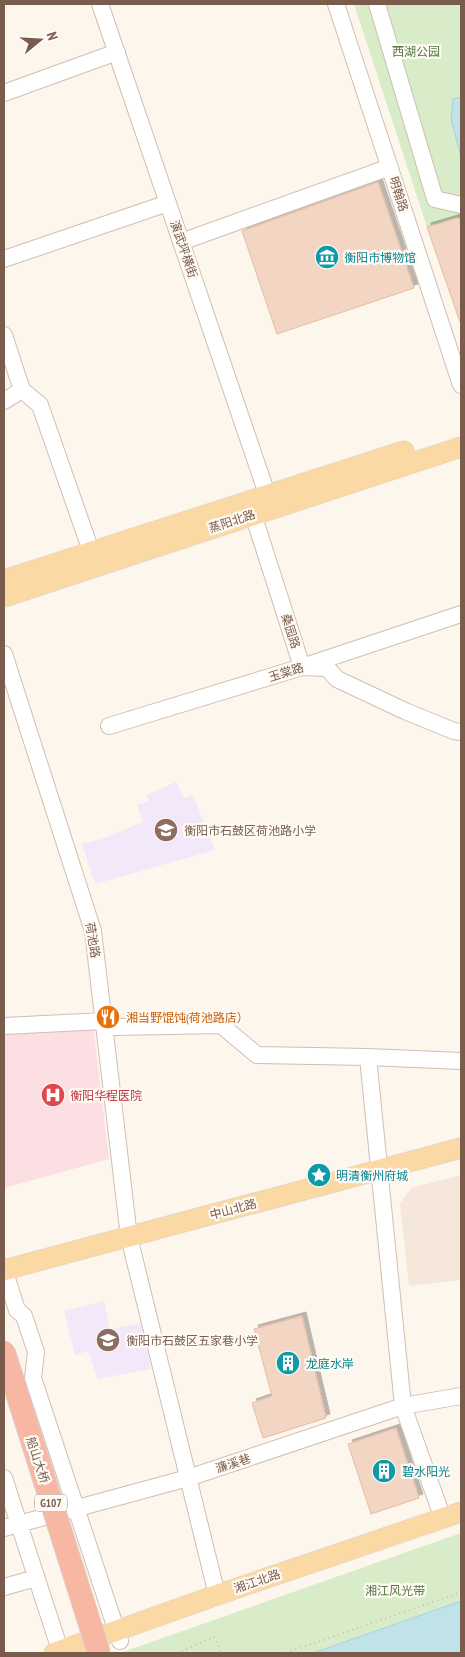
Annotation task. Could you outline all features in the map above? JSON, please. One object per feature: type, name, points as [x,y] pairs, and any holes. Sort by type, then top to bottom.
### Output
[{"type":"highway","name":"船山大桥","points":[[4,1352],[99,1653]]},
{"type":"highway","name":"船山大桥","points":[[4,1402],[84,1653]]},
{"type":"main road","name":"蒸阳北路","points":[[4,580],[461,433]]},
{"type":"main road","name":"蒸阳北路","points":[[4,597],[461,447]]},
{"type":"main road","name":"中山北路","points":[[4,1273],[380,1174],[461,1148]]},
{"type":"main road","name":"中山北路","points":[[380,1174],[461,1157]]},
{"type":"main road","name":"湘江北路","points":[[87,1653],[118,1636],[218,1595],[455,1517]]},
{"type":"main road","name":"湘江北路","points":[[58,1653],[118,1636],[455,1517]]},
{"type":"street","name":"演武坪横街","points":[[100,4],[267,494]]},
{"type":"street","name":"明翰路","points":[[336,4],[461,385]]},
{"type":"street","name":"明翰路","points":[[342,4],[461,366]]},
{"type":"street","points":[[377,4],[435,199],[461,205]]},
{"type":"street","points":[[4,93],[117,52]]},
{"type":"street","points":[[181,242],[390,167]]},
{"type":"street","points":[[4,259],[168,203]]},
{"type":"street","points":[[4,335],[22,390],[40,405],[91,551]]},
{"type":"street","points":[[4,401],[22,390]]},
{"type":"street","name":"桑园路","points":[[253,514],[302,667]]},
{"type":"street","name":"玉棠路","points":[[109,726],[302,667],[461,614]]},
{"type":"street","name":"荷池路","points":[[4,654],[93,931],[130,1241],[218,1595]]},
{"type":"street","points":[[302,667],[327,668],[337,679],[405,711],[454,731],[461,732]]},
{"type":"street","points":[[4,1026],[104,1021],[115,1027],[221,1025],[257,1055],[461,1061]]},
{"type":"street","points":[[368,1057],[403,1406],[455,1517]]},
{"type":"street","points":[[4,1273],[17,1310],[24,1316],[36,1352],[33,1378],[118,1636]]},
{"type":"street","name":"濂溪巷","points":[[11,1526],[188,1478],[403,1406],[461,1396]]},
{"type":"street","points":[[4,1478],[11,1526],[36,1578],[58,1653]]},
{"type":"street","points":[[4,1587],[36,1578]]},
{"type":"path","points":[[286,1653],[461,1592]]},
{"type":"path","points":[[178,1653],[214,1637],[222,1653]]},
{"type":"shaded area","name":"衡阳市石鼓区荷池路小学","points":[[176,782],[184,798],[193,795],[215,850],[95,884],[82,844],[105,838],[143,822],[137,805],[149,801],[146,795]]},
{"type":"shaded area","name":"衡阳华程医院","points":[[93,1025],[109,1159],[4,1188],[4,1031]]},
{"type":"shaded area","points":[[461,1175],[461,1280],[409,1286],[400,1204],[411,1188]]},
{"type":"shaded area","name":"衡阳市石鼓区五家巷小学","points":[[104,1301],[110,1329],[141,1323],[151,1369],[98,1379],[88,1351],[75,1355],[64,1311]]},
{"type":"green space","name":"西湖公园","points":[[354,4],[461,4],[461,219],[457,218],[427,227]]},
{"type":"green space","name":"湘江风光带","points":[[461,1533],[461,1601],[313,1653],[120,1653]]},
{"type":"water","points":[[461,97],[461,157],[451,119],[453,99]]},
{"type":"water","points":[[461,1601],[461,1653],[313,1653]]},
{"type":"building","name":"衡阳市博物馆","points":[[378,182],[414,288],[277,334],[242,231]]},
{"type":"building","points":[[457,218],[461,219],[461,322],[427,227]]},
{"type":"building","name":"龙庭水岸","points":[[302,1316],[326,1418],[263,1438],[252,1403],[272,1396],[254,1329]]},
{"type":"building","name":"碧水阳光","points":[[396,1428],[419,1498],[371,1514],[348,1444]]},
{"type":"place","name":"衡阳市博物馆","points":[[327,257]]},
{"type":"place","name":"衡阳市石鼓区荷池路小学","points":[[166,830]]},
{"type":"place","name":"湘当野馄饨(荷池路店）","points":[[108,1017]]},
{"type":"place","name":"衡阳华程医院","points":[[53,1095]]},
{"type":"place","name":"明清衡州府城","points":[[319,1175]]},
{"type":"place","name":"衡阳市石鼓区五家巷小学","points":[[108,1340]]},
{"type":"place","name":"龙庭水岸","points":[[288,1363]]},
{"type":"place","name":"碧水阳光","points":[[384,1471]]}]
